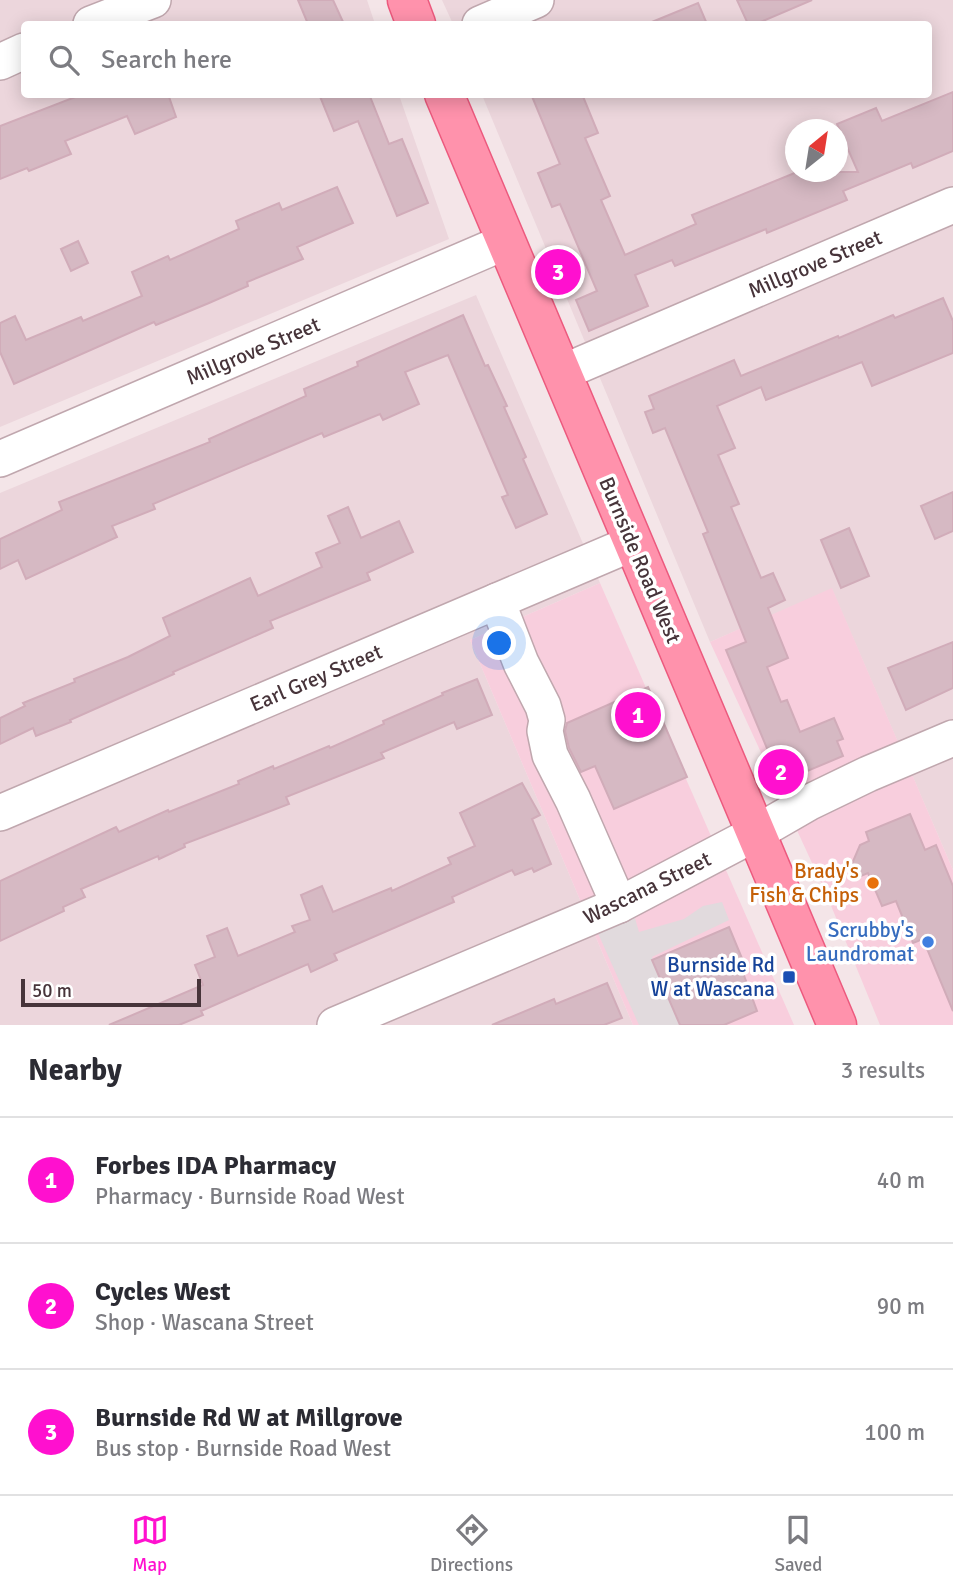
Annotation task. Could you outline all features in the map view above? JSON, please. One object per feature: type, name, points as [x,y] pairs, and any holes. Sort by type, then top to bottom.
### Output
[{"type":"main road","points":[[407,0],[415,21]]},
{"type":"main road","name":"Burnside Road West","points":[[446,98],[837,1025]]},
{"type":"street","points":[[99,21],[153,0]]},
{"type":"street","points":[[487,21],[536,0]]},
{"type":"street","points":[[0,62],[21,52]]},
{"type":"street","name":"Millgrove Street","points":[[561,373],[953,205]]},
{"type":"street","name":"Millgrove Street","points":[[0,459],[506,242]]},
{"type":"street","name":"Earl Grey Street","points":[[0,813],[633,543]]},
{"type":"street","points":[[497,601],[547,720],[545,731],[550,755],[619,905]]},
{"type":"street","name":"Wascana Street","points":[[335,1025],[619,905],[808,803],[953,738]]},
{"type":"shaded area","points":[[0,0],[367,0],[374,21],[21,21],[21,98],[400,98],[449,239],[0,427]]},
{"type":"shaded area","points":[[442,0],[953,0],[953,870],[832,589],[710,642],[483,98],[932,98],[932,21],[452,21]]},
{"type":"shaded area","points":[[476,295],[600,583],[470,640],[633,1025],[0,1025],[0,493]]},
{"type":"shaded area","points":[[600,583],[794,1025],[633,1025],[470,640]]},
{"type":"shaded area","points":[[832,588],[953,870],[953,1025],[880,1025],[825,891],[710,642]]},
{"type":"shaded area","points":[[722,902],[729,920],[652,957],[679,1025],[639,1025],[597,931],[634,915],[639,932],[684,919],[703,906]]},
{"type":"building","points":[[298,0],[333,0],[343,21],[307,21]]},
{"type":"building","points":[[737,0],[812,0],[763,21],[747,21]]},
{"type":"building","points":[[698,3],[706,21],[654,21]]},
{"type":"building","points":[[953,92],[953,151],[913,168],[911,163],[843,191],[847,200],[767,233],[766,229],[675,266],[672,260],[635,275],[648,306],[589,331],[576,300],[597,291],[560,204],[552,207],[538,173],[560,164],[533,98],[584,98],[598,133],[585,138],[610,196],[601,200],[625,255],[696,224],[692,215],[785,177],[785,182],[848,182],[848,172],[858,172],[848,149],[848,119],[876,108],[882,121]]},
{"type":"building","points":[[73,98],[169,98],[176,117],[135,134],[127,116],[65,141],[71,154],[0,179],[0,126]]},
{"type":"building","points":[[321,98],[371,98],[389,144],[402,139],[428,203],[397,216],[358,121],[334,131]]},
{"type":"building","points":[[337,187],[353,223],[297,247],[303,259],[247,282],[248,286],[209,303],[156,325],[154,322],[14,384],[0,352],[0,323],[15,316],[26,340],[81,317],[83,321],[142,296],[132,272],[168,256],[170,260],[239,229],[236,221],[279,203],[282,210]]},
{"type":"building","points":[[78,241],[88,263],[71,271],[61,249]]},
{"type":"building","points":[[943,298],[953,321],[953,353],[872,386],[862,362],[766,400],[761,387],[717,406],[735,448],[718,455],[739,504],[731,507],[761,578],[773,573],[785,600],[768,608],[788,658],[767,667],[781,702],[787,700],[800,732],[834,718],[843,739],[837,741],[843,756],[781,782],[726,650],[746,642],[703,534],[708,532],[665,428],[653,433],[645,412],[654,409],[649,396],[734,360],[741,376],[838,336],[839,338],[893,315],[895,318]]},
{"type":"building","points":[[463,315],[485,366],[488,365],[507,406],[504,407],[526,457],[523,459],[547,514],[516,528],[502,497],[508,495],[448,355],[405,372],[419,404],[383,420],[380,414],[324,437],[322,433],[153,504],[155,509],[112,526],[117,537],[26,579],[18,560],[0,569],[0,539],[62,510],[59,502],[210,442],[209,439],[306,396],[304,389],[358,366],[357,362]]},
{"type":"building","points":[[953,492],[953,531],[935,539],[921,506]]},
{"type":"building","points":[[348,507],[361,538],[399,521],[413,552],[367,573],[370,580],[270,621],[273,628],[173,672],[174,674],[70,720],[71,722],[36,736],[33,728],[0,744],[0,718],[25,706],[23,703],[75,682],[74,679],[170,636],[163,618],[250,578],[258,596],[322,567],[316,553],[340,543],[328,516]]},
{"type":"building","points":[[849,528],[869,576],[841,588],[821,540]]},
{"type":"building","points":[[953,642],[953,688],[906,710],[888,668]]},
{"type":"building","points":[[477,679],[492,715],[457,729],[454,722],[381,753],[384,758],[286,797],[289,804],[184,844],[185,847],[159,859],[158,856],[81,889],[85,897],[63,907],[64,911],[0,941],[0,881],[116,827],[119,832],[168,810],[169,812],[239,784],[238,781],[273,766],[274,769],[329,746],[330,748],[384,724],[383,721],[443,695],[442,693]]},
{"type":"building","points":[[648,687],[687,777],[614,809],[595,766],[581,772],[569,748],[565,731],[567,723]]},
{"type":"building","points":[[522,783],[540,815],[532,819],[551,864],[534,872],[532,868],[515,875],[512,870],[452,897],[454,902],[334,954],[337,960],[311,972],[308,964],[201,1011],[203,1015],[179,1025],[109,1025],[203,985],[195,965],[215,957],[207,936],[227,928],[238,956],[295,932],[292,926],[310,920],[301,895],[322,886],[333,912],[391,888],[392,891],[451,864],[448,858],[475,846],[460,813]]},
{"type":"building","points":[[910,814],[925,850],[936,845],[953,886],[953,1011],[923,939],[913,943],[896,901],[882,906],[868,873],[856,878],[851,866],[860,845],[869,841],[866,832]]},
{"type":"building","points":[[729,927],[746,968],[742,970],[757,1011],[724,1025],[680,1025],[652,960]]},
{"type":"building","points":[[607,983],[622,1018],[604,1025],[492,1025],[554,999],[556,1004]]},
{"type":"place","name":"Burnside Rd W at Millgrove","points":[[558,272]]},
{"type":"place","name":"Forbes IDA Pharmacy","points":[[638,715]]},
{"type":"place","name":"Cycles West","points":[[781,772]]},
{"type":"place","name":"Brady's Fish & Chips","points":[[873,883]]},
{"type":"place","name":"Scrubby's Laundromat","points":[[928,942]]},
{"type":"place","name":"Burnside Rd W at Wascana","points":[[789,977]]}]
